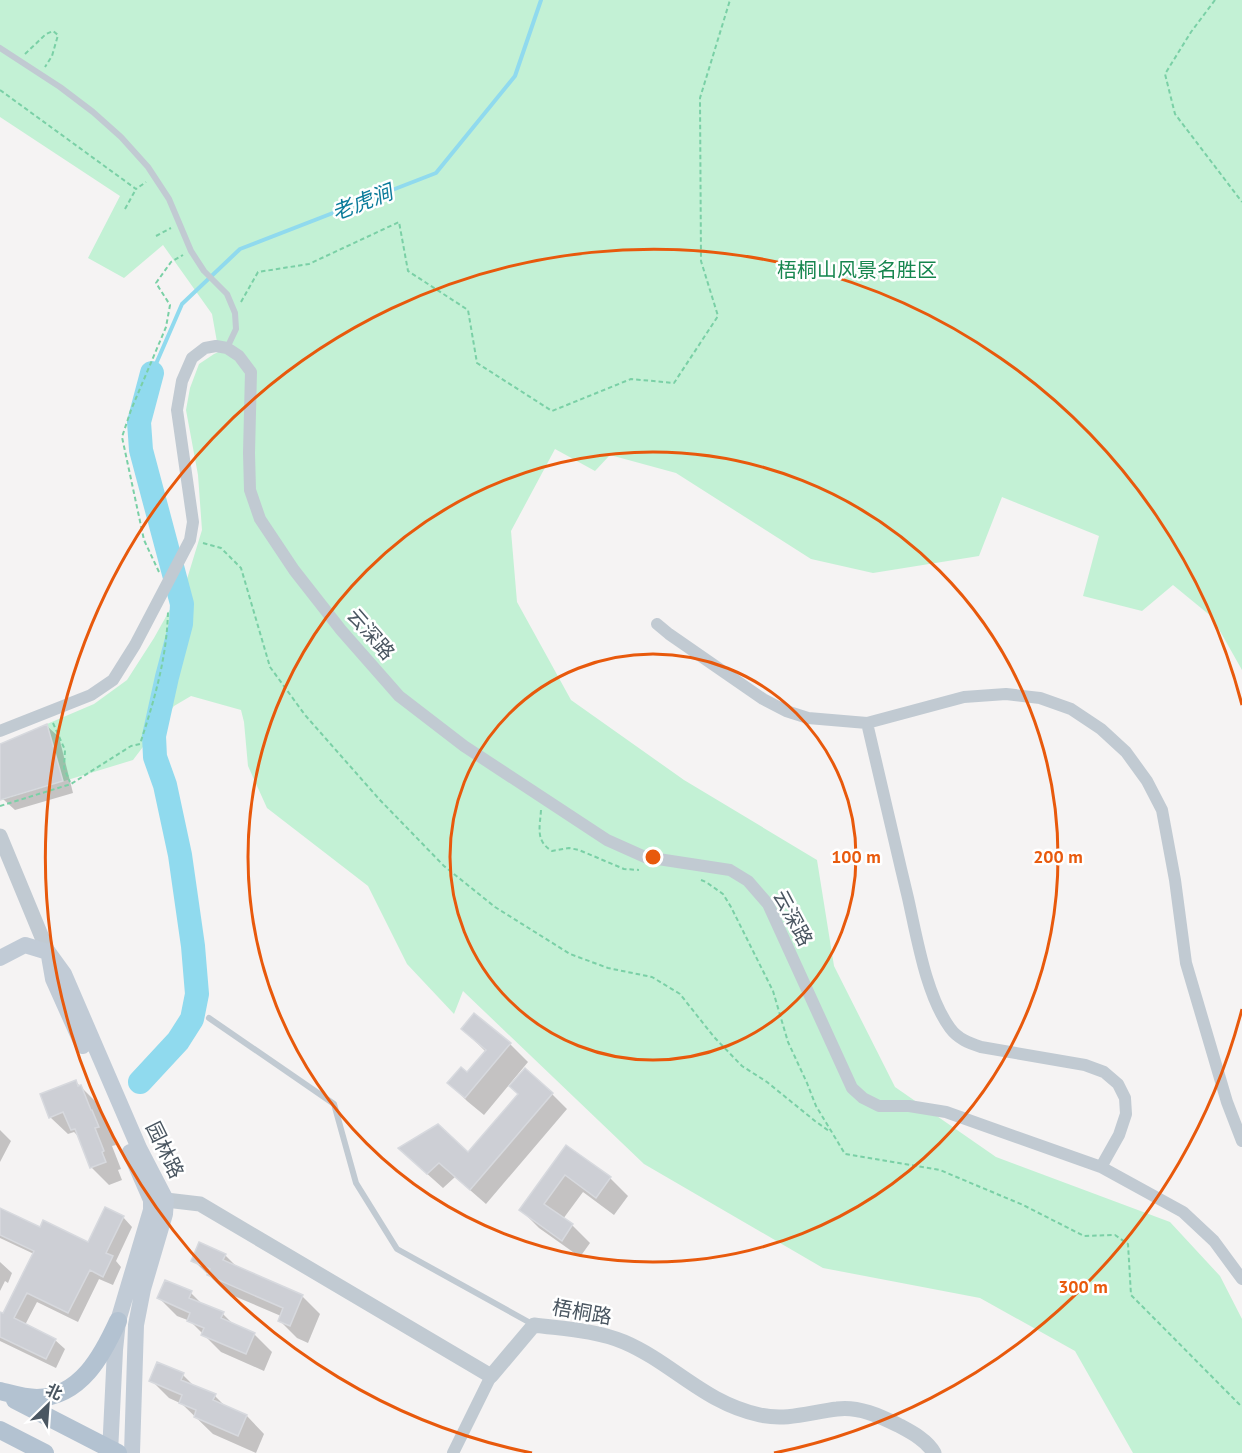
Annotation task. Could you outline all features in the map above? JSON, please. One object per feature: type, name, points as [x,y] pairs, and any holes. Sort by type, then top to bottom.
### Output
[{"type":"main road","points":[[0,958],[25,945],[48,952]]},
{"type":"main road","name":"园林路","points":[[48,952],[53,978],[165,1214],[143,1289],[138,1316],[132,1453]]},
{"type":"main road","name":"园林路","points":[[113,1452],[115,1350],[118,1321],[151,1210],[159,1200]]},
{"type":"main road","points":[[0,1391],[37,1398],[69,1389],[80,1381],[100,1358],[118,1321]]},
{"type":"main road","points":[[0,1391],[113,1452]]},
{"type":"main road","points":[[0,1430],[43,1452]]},
{"type":"street","points":[[0,731],[91,695],[112,680],[135,645],[190,540],[193,522],[177,410],[182,381],[192,358],[205,348],[216,346],[227,348]]},
{"type":"street","name":"云深路","points":[[227,348],[240,356],[251,372],[250,490],[260,519],[294,570],[340,630],[399,696],[464,746],[608,840],[645,857],[730,870],[748,880],[768,904],[852,1088],[863,1098],[879,1106],[909,1106],[946,1113],[1101,1167],[1182,1212],[1214,1241],[1242,1279]]},
{"type":"street","points":[[657,624],[753,693],[786,711],[808,718],[867,723],[964,697],[1006,694],[1040,698],[1071,709],[1101,729],[1126,752],[1147,781],[1162,810],[1175,880],[1186,963],[1227,1102],[1242,1141]]},
{"type":"street","points":[[867,723],[920,950],[932,992],[942,1015],[951,1030],[965,1042],[981,1047],[1085,1065],[1104,1072],[1118,1084],[1125,1098],[1126,1114],[1119,1135],[1101,1167]]},
{"type":"street","name":"园林路","points":[[0,836],[48,952]]},
{"type":"street","points":[[159,1200],[200,1204],[491,1376],[453,1453]]},
{"type":"street","name":"梧桐路","points":[[491,1376],[534,1325],[599,1333],[644,1352],[707,1395],[734,1408],[761,1416],[784,1418],[839,1408],[860,1410],[909,1430],[930,1451]]},
{"type":"lane","points":[[0,48],[93,111],[148,167],[169,199],[191,251],[204,271],[227,294],[235,313],[236,329],[227,348]]},
{"type":"lane","points":[[209,1018],[334,1104],[356,1183],[397,1249],[534,1325]]},
{"type":"path","points":[[235,313],[258,272],[309,264],[399,222],[408,272],[468,310],[477,363],[552,411],[631,379],[674,383],[718,316],[701,261],[700,98],[730,0]]},
{"type":"path","points":[[1215,0],[1191,32],[1165,74],[1175,114],[1242,202]]},
{"type":"path","points":[[17,60],[46,34],[53,31],[58,35],[52,56],[40,74]]},
{"type":"path","points":[[0,90],[136,189]]},
{"type":"path","points":[[125,209],[136,189],[154,176]]},
{"type":"path","points":[[156,236],[179,223]]},
{"type":"path","points":[[163,580],[144,540],[122,437],[166,327],[170,305],[156,283],[171,261],[191,251]]},
{"type":"path","points":[[190,540],[221,548],[241,568],[270,667],[305,715],[379,799],[444,866],[495,907],[570,954],[608,968],[652,977],[680,994],[714,1037],[742,1066],[767,1082],[832,1132]]},
{"type":"path","points":[[0,806],[71,784],[131,746],[140,744],[154,701],[164,658],[168,607]]},
{"type":"path","points":[[48,712],[65,750],[64,768],[71,784]]},
{"type":"green space","name":"梧桐山风景名胜区","points":[[0,0],[1242,0],[1242,670],[1212,617],[1173,585],[1142,611],[1083,596],[1099,536],[1002,497],[979,556],[873,573],[811,559],[676,473],[610,455],[595,471],[555,449],[511,531],[517,602],[571,700],[684,780],[817,860],[834,966],[895,1087],[996,1157],[1170,1222],[1220,1276],[1242,1319],[1242,1453],[1133,1453],[1075,1351],[980,1298],[823,1268],[644,1164],[463,991],[454,1014],[407,964],[368,886],[267,808],[248,766],[241,710],[191,696],[174,706],[133,760],[2,800],[0,796],[0,744],[94,704],[127,680],[187,579],[202,530],[198,475],[186,410],[190,388],[199,364],[234,345],[217,342],[212,314],[163,245],[124,278],[88,258],[120,196],[0,117]]},
{"type":"building","points":[[47,724],[63,781],[0,800],[0,744]]},
{"type":"building","points":[[474,1013],[511,1043],[465,1098],[447,1083],[461,1067],[467,1072],[486,1050],[461,1029]]},
{"type":"building","points":[[525,1068],[553,1093],[470,1190],[439,1163],[427,1174],[398,1148],[438,1124],[468,1152],[518,1094],[509,1086]]},
{"type":"building","points":[[76,1080],[78,1086],[81,1085],[99,1127],[95,1128],[106,1162],[90,1168],[75,1129],[71,1130],[63,1112],[49,1118],[40,1094]]},
{"type":"building","points":[[566,1145],[611,1177],[596,1198],[565,1175],[544,1204],[573,1224],[562,1241],[519,1210]]},
{"type":"building","points":[[105,1207],[124,1216],[106,1253],[113,1256],[103,1277],[90,1270],[68,1313],[27,1293],[14,1318],[56,1339],[46,1359],[0,1337],[0,1312],[3,1313],[34,1251],[0,1235],[0,1208],[40,1227],[43,1220],[88,1242]]},
{"type":"building","points":[[199,1242],[226,1254],[223,1260],[303,1295],[290,1326],[278,1321],[283,1308],[207,1275],[210,1269],[191,1261]]},
{"type":"building","points":[[165,1280],[192,1291],[189,1298],[224,1312],[221,1318],[255,1333],[246,1354],[201,1335],[204,1328],[187,1321],[190,1313],[157,1298]]},
{"type":"building","points":[[157,1362],[184,1373],[181,1380],[216,1394],[213,1400],[247,1415],[238,1436],[194,1417],[196,1410],[179,1403],[182,1395],[149,1381]]},
{"type":"waterway","name":"老虎涧","points":[[152,373],[182,304],[240,249],[436,173],[515,76],[541,0]]},
{"type":"waterway","points":[[140,1082],[178,1041],[192,1019],[197,994],[193,946],[180,855],[165,785],[155,757],[154,736],[181,624],[182,604],[141,450],[139,422],[152,373]]}]
